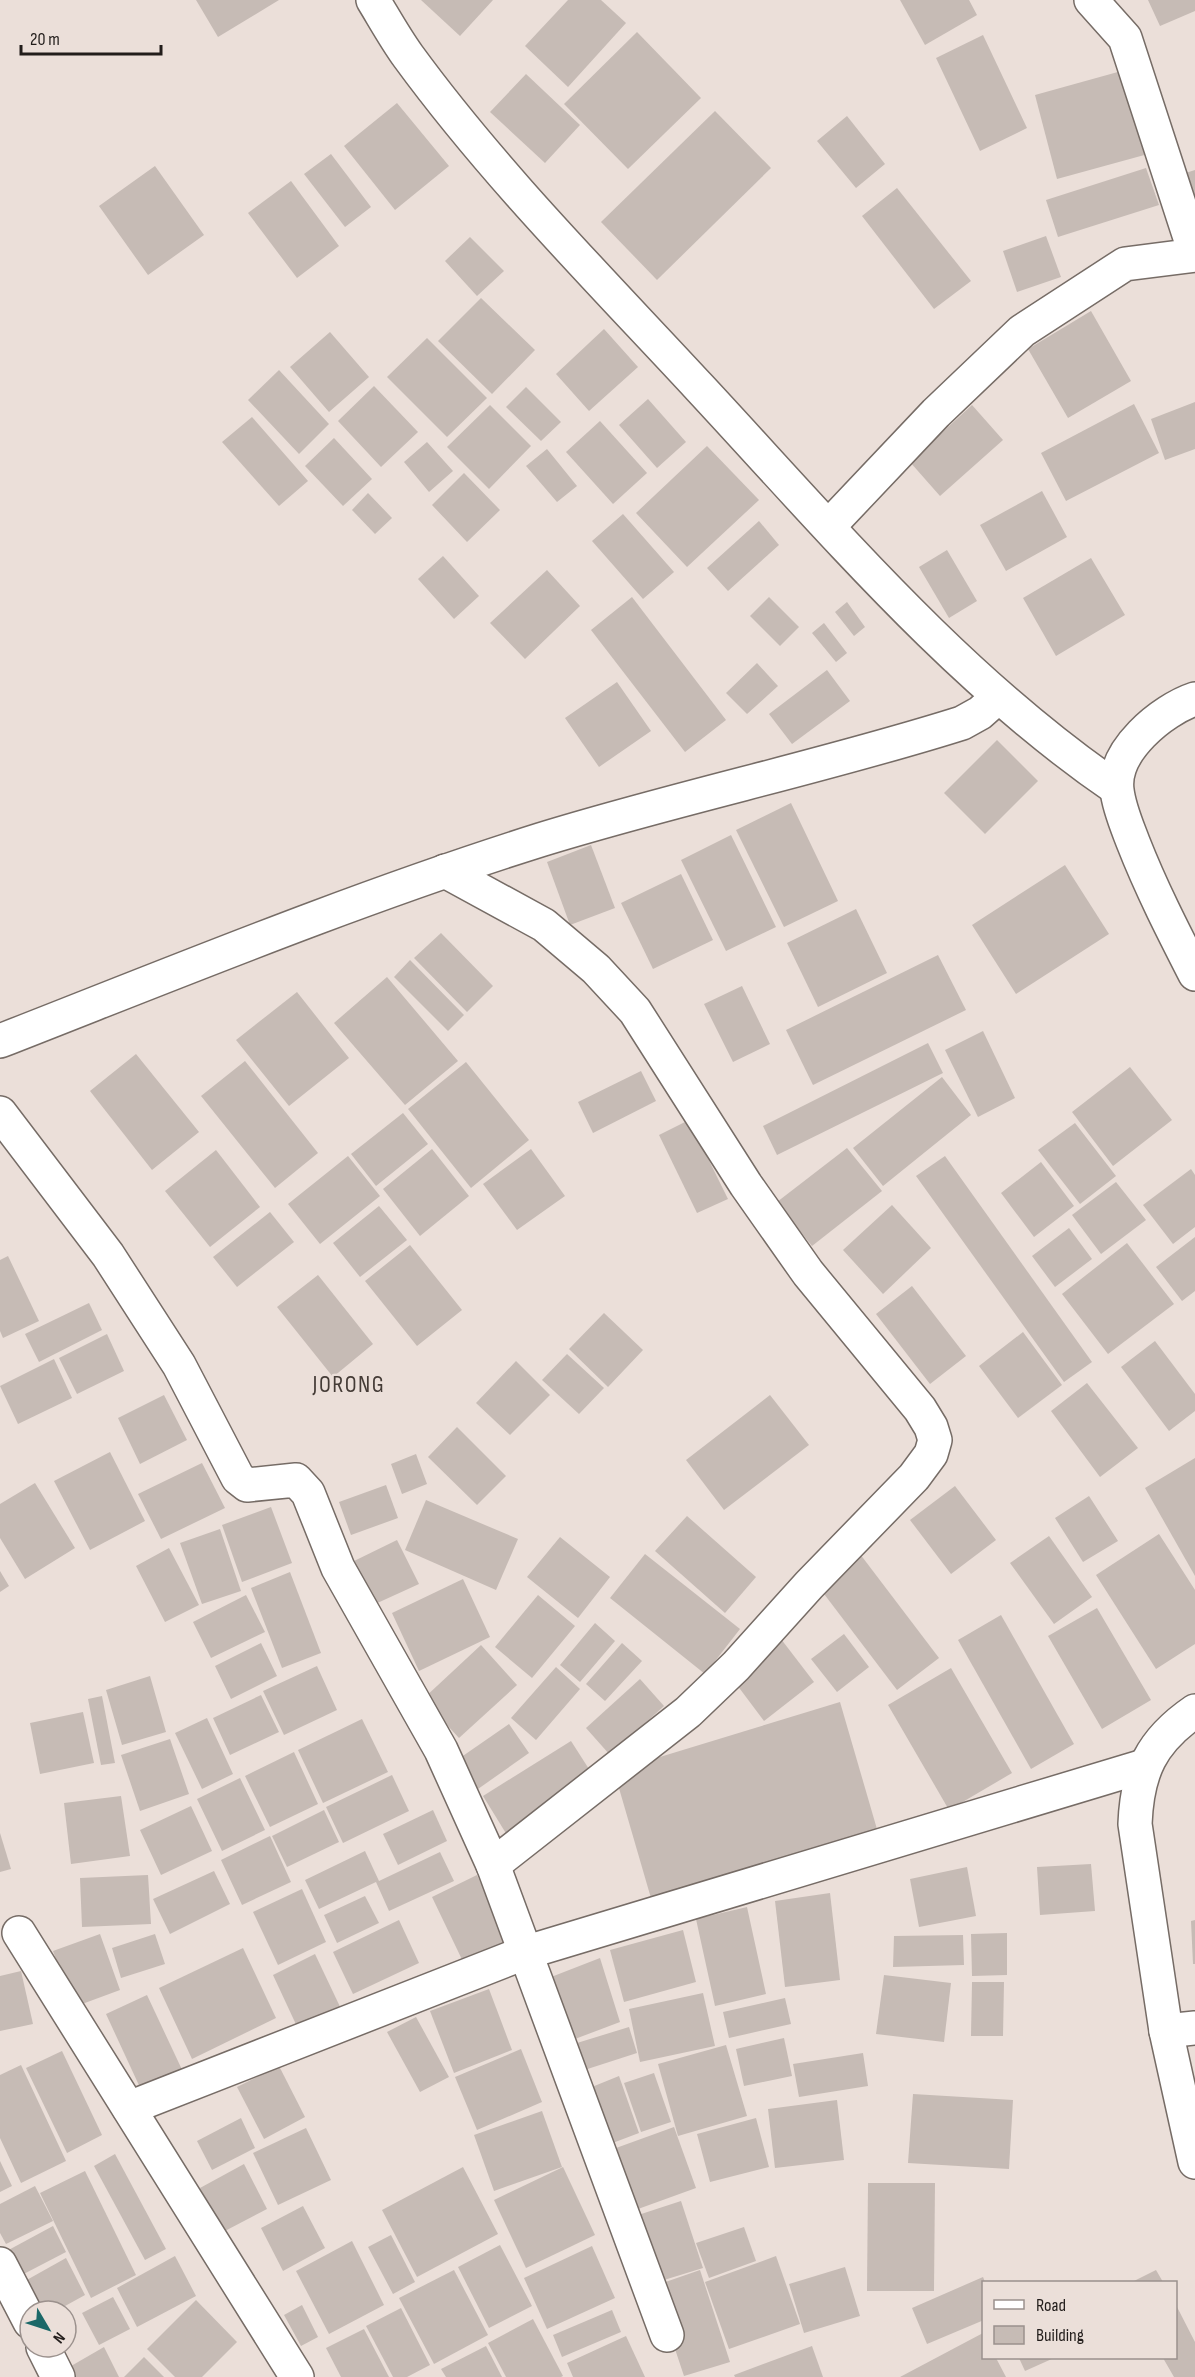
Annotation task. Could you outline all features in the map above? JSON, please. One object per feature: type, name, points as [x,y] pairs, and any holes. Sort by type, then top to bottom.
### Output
[{"type":"street","points":[[373,0],[406,54],[496,168],[942,646],[998,697],[1076,761],[1116,788]]},
{"type":"street","points":[[829,526],[936,413],[1022,332],[1125,264],[1195,254],[1125,38],[1092,0]]},
{"type":"street","points":[[0,1041],[352,904],[445,871],[543,839],[953,726],[980,713],[998,697]]},
{"type":"street","points":[[1195,699],[1153,723],[1134,742],[1123,758],[1116,788],[1124,818],[1148,879],[1195,974]]},
{"type":"street","points":[[445,871],[544,925],[596,969],[635,1011],[807,1273],[920,1409],[931,1426],[935,1440],[931,1454],[914,1477],[809,1584],[736,1666],[688,1712],[493,1865]]},
{"type":"street","points":[[0,1113],[108,1255],[179,1365],[238,1478],[247,1485],[296,1480],[308,1493],[338,1568],[441,1750],[493,1865],[667,2335]]},
{"type":"street","points":[[1195,1711],[1158,1742],[1144,1766],[1136,1799],[1136,1824],[1181,2030],[1195,2162]]},
{"type":"street","points":[[129,2108],[524,1953],[1144,1766]]},
{"type":"street","points":[[19,1933],[297,2377]]},
{"type":"street","points":[[0,2264],[18,2299]]},
{"type":"street","points":[[49,2359],[58,2377]]},
{"type":"building","points":[[196,0],[279,0],[218,37]]},
{"type":"building","points":[[421,0],[493,0],[460,36]]},
{"type":"building","points":[[568,0],[601,0],[626,23],[568,87],[525,46]]},
{"type":"building","points":[[900,0],[969,0],[977,15],[925,45]]},
{"type":"building","points":[[1148,0],[1195,0],[1195,11],[1160,26]]},
{"type":"building","points":[[637,32],[701,98],[628,169],[564,104]]},
{"type":"building","points":[[983,35],[1027,128],[980,151],[936,58]]},
{"type":"building","points":[[1125,70],[1148,154],[1057,179],[1035,95]]},
{"type":"building","points":[[526,74],[580,125],[545,163],[490,112]]},
{"type":"building","points":[[397,103],[449,166],[395,210],[344,146]]},
{"type":"building","points":[[715,111],[771,168],[657,280],[601,222]]},
{"type":"building","points":[[847,116],[885,164],[856,188],[817,141]]},
{"type":"building","points":[[331,154],[371,207],[345,227],[304,174]]},
{"type":"building","points":[[155,166],[204,235],[148,275],[99,206]]},
{"type":"building","points":[[1146,168],[1159,205],[1058,237],[1046,200]]},
{"type":"building","points":[[1195,170],[1195,231],[1176,176]]},
{"type":"building","points":[[291,181],[339,246],[297,278],[248,213]]},
{"type":"building","points":[[897,188],[971,281],[934,309],[862,216]]},
{"type":"building","points":[[1046,236],[1061,277],[1017,292],[1003,251]]},
{"type":"building","points":[[470,237],[504,271],[477,296],[445,261]]},
{"type":"building","points":[[481,298],[535,350],[492,394],[438,341]]},
{"type":"building","points":[[1091,311],[1131,381],[1068,418],[1028,349]]},
{"type":"building","points":[[604,329],[638,367],[589,411],[556,374]]},
{"type":"building","points":[[330,332],[369,377],[329,412],[290,367]]},
{"type":"building","points":[[427,338],[487,398],[447,437],[387,377]]},
{"type":"building","points":[[279,370],[329,424],[299,454],[248,400]]},
{"type":"building","points":[[374,386],[418,432],[381,467],[338,421]]},
{"type":"building","points":[[526,387],[561,422],[541,441],[506,407]]},
{"type":"building","points":[[648,399],[686,442],[657,468],[619,425]]},
{"type":"building","points":[[1195,402],[1195,449],[1165,460],[1151,419]]},
{"type":"building","points":[[1134,404],[1159,453],[1066,501],[1041,453]]},
{"type":"building","points":[[490,405],[531,446],[489,489],[447,447]]},
{"type":"building","points":[[972,405],[1003,440],[940,496],[910,462]]},
{"type":"building","points":[[252,417],[308,481],[279,506],[222,442]]},
{"type":"building","points":[[600,421],[647,473],[613,504],[566,452]]},
{"type":"building","points":[[334,438],[372,479],[343,506],[305,466]]},
{"type":"building","points":[[427,442],[453,471],[429,492],[404,462]]},
{"type":"building","points":[[707,446],[759,500],[687,567],[636,513]]},
{"type":"building","points":[[547,449],[577,486],[557,502],[526,466]]},
{"type":"building","points":[[464,473],[500,510],[467,542],[432,505]]},
{"type":"building","points":[[1042,491],[1067,537],[1006,571],[980,525]]},
{"type":"building","points":[[368,493],[392,518],[375,534],[352,510]]},
{"type":"building","points":[[623,514],[674,572],[643,599],[592,541]]},
{"type":"building","points":[[759,521],[779,545],[728,591],[707,568]]},
{"type":"building","points":[[947,550],[977,601],[949,618],[919,567]]},
{"type":"building","points":[[443,556],[479,596],[454,619],[418,579]]},
{"type":"building","points":[[1091,558],[1125,615],[1056,656],[1023,598]]},
{"type":"building","points":[[547,570],[580,606],[525,659],[490,623]]},
{"type":"building","points":[[632,597],[726,720],[685,752],[591,630]]},
{"type":"building","points":[[769,597],[799,627],[780,646],[750,616]]},
{"type":"building","points":[[847,602],[865,627],[854,636],[835,612]]},
{"type":"building","points":[[824,623],[847,653],[836,662],[812,633]]},
{"type":"building","points":[[757,663],[778,686],[747,714],[726,693]]},
{"type":"building","points":[[827,670],[850,701],[792,744],[769,714]]},
{"type":"building","points":[[617,682],[651,731],[599,767],[565,718]]},
{"type":"building","points":[[997,740],[1038,781],[985,834],[944,793]]},
{"type":"building","points":[[791,803],[838,901],[784,927],[736,830]]},
{"type":"building","points":[[731,835],[776,927],[726,951],[681,860]]},
{"type":"building","points":[[591,845],[615,908],[570,925],[547,862]]},
{"type":"building","points":[[1065,865],[1109,934],[1016,994],[972,925]]},
{"type":"building","points":[[681,874],[713,940],[653,969],[621,903]]},
{"type":"building","points":[[856,909],[887,973],[818,1007],[787,943]]},
{"type":"building","points":[[441,933],[493,986],[467,1012],[414,958]]},
{"type":"building","points":[[938,955],[966,1010],[813,1085],[786,1030]]},
{"type":"building","points":[[410,960],[464,1015],[448,1031],[394,977]]},
{"type":"building","points":[[387,977],[458,1061],[405,1105],[334,1023]]},
{"type":"building","points":[[742,986],[770,1044],[733,1062],[704,1004]]},
{"type":"building","points":[[297,992],[349,1058],[289,1106],[236,1040]]},
{"type":"building","points":[[983,1031],[1015,1098],[978,1117],[945,1050]]},
{"type":"building","points":[[928,1043],[943,1073],[777,1155],[763,1126]]},
{"type":"building","points":[[136,1054],[199,1132],[152,1170],[90,1091]]},
{"type":"building","points":[[245,1061],[318,1153],[275,1188],[201,1096]]},
{"type":"building","points":[[466,1062],[529,1140],[471,1188],[408,1109]]},
{"type":"building","points":[[1130,1067],[1172,1120],[1113,1166],[1072,1112]]},
{"type":"building","points":[[641,1071],[656,1101],[593,1133],[578,1102]]},
{"type":"building","points":[[942,1077],[971,1115],[883,1186],[853,1148]]},
{"type":"building","points":[[403,1113],[428,1144],[376,1186],[351,1154]]},
{"type":"building","points":[[689,1120],[728,1199],[697,1213],[659,1135]]},
{"type":"building","points":[[1075,1123],[1116,1176],[1080,1204],[1038,1150]]},
{"type":"building","points":[[847,1148],[882,1191],[812,1246],[777,1202]]},
{"type":"building","points":[[432,1149],[469,1196],[420,1236],[383,1189]]},
{"type":"building","points":[[531,1149],[565,1196],[517,1230],[483,1184]]},
{"type":"building","points":[[216,1150],[260,1207],[210,1247],[165,1191]]},
{"type":"building","points":[[348,1156],[380,1196],[320,1244],[288,1204]]},
{"type":"building","points":[[945,1156],[1092,1362],[1064,1382],[916,1176]]},
{"type":"building","points":[[1041,1162],[1074,1206],[1034,1237],[1001,1193]]},
{"type":"building","points":[[1191,1169],[1195,1175],[1195,1227],[1173,1244],[1143,1205]]},
{"type":"building","points":[[1116,1182],[1146,1220],[1101,1254],[1072,1215]]},
{"type":"building","points":[[892,1205],[931,1248],[883,1294],[843,1250]]},
{"type":"building","points":[[379,1206],[407,1240],[360,1277],[333,1243]]},
{"type":"building","points":[[270,1212],[294,1242],[237,1287],[213,1257]]},
{"type":"building","points":[[1069,1228],[1092,1259],[1055,1287],[1032,1256]]},
{"type":"building","points":[[1195,1237],[1195,1291],[1182,1301],[1156,1267]]},
{"type":"building","points":[[1127,1243],[1174,1304],[1108,1354],[1062,1294]]},
{"type":"building","points":[[410,1245],[462,1310],[417,1346],[365,1281]]},
{"type":"building","points":[[8,1256],[39,1321],[3,1338],[0,1331],[0,1260]]},
{"type":"building","points":[[318,1275],[373,1344],[333,1377],[277,1307]]},
{"type":"building","points":[[912,1286],[966,1356],[930,1384],[876,1314]]},
{"type":"building","points":[[89,1303],[102,1330],[39,1362],[25,1334]]},
{"type":"building","points":[[604,1313],[643,1350],[608,1387],[569,1349]]},
{"type":"building","points":[[1023,1332],[1062,1385],[1018,1418],[979,1366]]},
{"type":"building","points":[[107,1334],[124,1371],[77,1394],[59,1358]]},
{"type":"building","points":[[1155,1341],[1195,1394],[1195,1411],[1169,1431],[1121,1367]]},
{"type":"building","points":[[567,1354],[604,1388],[579,1414],[542,1380]]},
{"type":"building","points":[[54,1359],[72,1398],[18,1424],[0,1386]]},
{"type":"building","points":[[516,1361],[550,1395],[510,1435],[476,1403]]},
{"type":"building","points":[[1087,1383],[1138,1448],[1100,1477],[1051,1411]]},
{"type":"building","points":[[164,1395],[187,1440],[140,1464],[118,1418]]},
{"type":"building","points":[[770,1395],[809,1445],[724,1510],[686,1460]]},
{"type":"building","points":[[457,1427],[506,1476],[477,1505],[428,1457]]},
{"type":"building","points":[[110,1452],[145,1521],[90,1550],[54,1481]]},
{"type":"building","points":[[416,1454],[427,1484],[402,1494],[391,1464]]},
{"type":"building","points":[[1195,1458],[1195,1576],[1145,1488]]},
{"type":"building","points":[[202,1463],[225,1508],[161,1539],[138,1494]]},
{"type":"building","points":[[35,1483],[75,1548],[25,1579],[0,1538],[0,1504]]},
{"type":"building","points":[[386,1485],[398,1518],[351,1535],[339,1502]]},
{"type":"building","points":[[955,1486],[996,1540],[951,1574],[910,1520]]},
{"type":"building","points":[[1089,1496],[1118,1541],[1083,1562],[1055,1518]]},
{"type":"building","points":[[426,1500],[518,1539],[496,1590],[405,1550]]},
{"type":"building","points":[[271,1507],[292,1563],[242,1582],[222,1525]]},
{"type":"building","points":[[687,1516],[756,1577],[725,1613],[655,1551]]},
{"type":"building","points":[[220,1529],[241,1591],[202,1604],[180,1543]]},
{"type":"building","points":[[1159,1534],[1195,1590],[1195,1644],[1156,1669],[1096,1575]]},
{"type":"building","points":[[1049,1536],[1092,1597],[1054,1624],[1010,1563]]},
{"type":"building","points":[[560,1537],[610,1577],[578,1618],[527,1577]]},
{"type":"building","points":[[397,1540],[419,1584],[373,1605],[352,1562]]},
{"type":"building","points":[[169,1548],[199,1605],[165,1622],[136,1566]]},
{"type":"building","points":[[645,1554],[740,1629],[705,1674],[610,1598]]},
{"type":"building","points":[[860,1554],[939,1658],[897,1690],[818,1586]]},
{"type":"building","points":[[0,1571],[9,1586],[0,1592]]},
{"type":"building","points":[[290,1572],[321,1653],[282,1668],[251,1588]]},
{"type":"building","points":[[463,1579],[490,1637],[419,1671],[392,1613]]},
{"type":"building","points":[[246,1595],[265,1632],[211,1658],[193,1622]]},
{"type":"building","points":[[538,1595],[575,1626],[532,1678],[495,1647]]},
{"type":"building","points":[[1097,1608],[1151,1700],[1102,1729],[1048,1636]]},
{"type":"building","points":[[1001,1615],[1074,1744],[1031,1769],[958,1640]]},
{"type":"building","points":[[595,1623],[615,1641],[580,1682],[560,1665]]},
{"type":"building","points":[[844,1634],[869,1667],[837,1692],[811,1659]]},
{"type":"building","points":[[781,1639],[814,1682],[764,1721],[731,1677]]},
{"type":"building","points":[[261,1643],[277,1676],[231,1699],[215,1666]]},
{"type":"building","points":[[622,1643],[642,1661],[605,1701],[586,1684]]},
{"type":"building","points":[[481,1645],[517,1685],[459,1738],[423,1699]]},
{"type":"building","points":[[317,1666],[337,1710],[284,1735],[263,1691]]},
{"type":"building","points":[[556,1667],[580,1689],[536,1740],[511,1718]]},
{"type":"building","points":[[951,1668],[1012,1773],[949,1810],[888,1705]]},
{"type":"building","points":[[150,1676],[166,1732],[122,1745],[106,1690]]},
{"type":"building","points":[[640,1679],[664,1706],[610,1755],[586,1728]]},
{"type":"building","points":[[261,1695],[279,1732],[230,1755],[213,1718]]},
{"type":"building","points":[[102,1696],[115,1763],[101,1765],[88,1699]]},
{"type":"building","points":[[840,1702],[879,1836],[653,1905],[614,1771]]},
{"type":"building","points":[[83,1712],[94,1763],[40,1774],[30,1723]]},
{"type":"building","points":[[207,1718],[233,1774],[202,1789],[175,1733]]},
{"type":"building","points":[[362,1719],[388,1772],[323,1803],[298,1750]]},
{"type":"building","points":[[509,1724],[529,1753],[478,1789],[457,1760]]},
{"type":"building","points":[[170,1739],[189,1794],[140,1811],[121,1755]]},
{"type":"building","points":[[571,1741],[596,1780],[507,1835],[483,1796]]},
{"type":"building","points":[[294,1752],[318,1804],[270,1827],[245,1776]]},
{"type":"building","points":[[392,1775],[409,1811],[343,1843],[326,1807]]},
{"type":"building","points":[[240,1778],[265,1830],[222,1851],[197,1799]]},
{"type":"building","points":[[121,1796],[130,1856],[71,1864],[64,1803]]},
{"type":"building","points":[[191,1806],[212,1851],[161,1875],[140,1830]]},
{"type":"building","points":[[324,1810],[339,1842],[287,1867],[272,1836]]},
{"type":"building","points":[[433,1810],[447,1841],[398,1865],[383,1834]]},
{"type":"building","points":[[0,1833],[11,1869],[0,1872]]},
{"type":"building","points":[[270,1836],[291,1882],[242,1905],[221,1860]]},
{"type":"building","points":[[365,1851],[379,1881],[440,1852],[454,1881],[389,1911],[376,1882],[319,1909],[305,1880]]},
{"type":"building","points":[[1091,1864],[1095,1911],[1040,1915],[1037,1867]]},
{"type":"building","points":[[967,1867],[976,1916],[919,1927],[910,1879]]},
{"type":"building","points":[[214,1871],[230,1904],[170,1934],[153,1899]]},
{"type":"building","points":[[148,1875],[151,1924],[82,1927],[80,1878]]},
{"type":"building","points":[[477,1875],[512,1950],[467,1970],[432,1897]]},
{"type":"building","points":[[302,1889],[326,1942],[278,1965],[253,1912]]},
{"type":"building","points":[[830,1893],[840,1980],[785,1987],[775,1901]]},
{"type":"building","points":[[365,1896],[379,1923],[337,1943],[324,1915]]},
{"type":"building","points":[[747,1907],[766,1994],[715,2006],[696,1919]]},
{"type":"building","points":[[399,1920],[419,1963],[353,1994],[333,1952]]},
{"type":"building","points":[[1195,1920],[1195,1964],[1193,1964],[1191,1921]]},
{"type":"building","points":[[683,1930],[696,1982],[624,2002],[610,1950]]},
{"type":"building","points":[[1007,1933],[1007,1975],[972,1976],[971,1934]]},
{"type":"building","points":[[100,1934],[120,1990],[74,2007],[53,1951]]},
{"type":"building","points":[[155,1934],[165,1964],[121,1978],[112,1948]]},
{"type":"building","points":[[963,1935],[964,1965],[893,1967],[894,1936]]},
{"type":"building","points":[[243,1948],[276,2018],[192,2059],[159,1988]]},
{"type":"building","points":[[315,1954],[343,2013],[300,2033],[273,1975]]},
{"type":"building","points":[[600,1958],[620,2022],[567,2042],[546,1979]]},
{"type":"building","points":[[21,1971],[33,2024],[0,2031],[0,1976]]},
{"type":"building","points":[[884,1975],[951,1983],[944,2042],[876,2034]]},
{"type":"building","points":[[972,1982],[1004,1982],[1003,2036],[971,2036]]},
{"type":"building","points":[[489,1989],[512,2050],[454,2073],[430,2011]]},
{"type":"building","points":[[703,1993],[715,2046],[640,2062],[629,2009]]},
{"type":"building","points":[[147,1995],[184,2074],[143,2094],[106,2014]]},
{"type":"building","points":[[785,1998],[791,2024],[729,2038],[723,2012]]},
{"type":"building","points":[[416,2017],[449,2077],[420,2092],[387,2032]]},
{"type":"building","points":[[629,2027],[637,2053],[572,2074],[564,2047]]},
{"type":"building","points":[[784,2038],[792,2076],[744,2086],[736,2049]]},
{"type":"building","points":[[726,2045],[747,2116],[678,2136],[658,2064]]},
{"type":"building","points":[[521,2049],[542,2102],[477,2130],[455,2077]]},
{"type":"building","points":[[62,2051],[102,2135],[67,2153],[26,2068]]},
{"type":"building","points":[[863,2053],[868,2086],[799,2097],[793,2064]]},
{"type":"building","points":[[21,2065],[66,2161],[21,2183],[0,2138],[0,2075]]},
{"type":"building","points":[[279,2066],[305,2117],[264,2139],[237,2087]]},
{"type":"building","points":[[654,2073],[671,2122],[641,2132],[624,2083]]},
{"type":"building","points":[[619,2076],[639,2133],[602,2147],[582,2091]]},
{"type":"building","points":[[913,2094],[1013,2100],[1009,2169],[908,2163]]},
{"type":"building","points":[[837,2100],[844,2160],[775,2168],[768,2109]]},
{"type":"building","points":[[542,2111],[562,2167],[494,2191],[474,2135]]},
{"type":"building","points":[[241,2118],[255,2148],[212,2170],[197,2141]]},
{"type":"building","points":[[756,2118],[769,2167],[710,2182],[697,2134]]},
{"type":"building","points":[[674,2127],[696,2188],[627,2213],[605,2152]]},
{"type":"building","points":[[306,2128],[331,2180],[278,2205],[253,2153]]},
{"type":"building","points":[[115,2154],[166,2249],[145,2260],[94,2166]]},
{"type":"building","points":[[0,2161],[12,2186],[0,2192]]},
{"type":"building","points":[[244,2164],[267,2209],[223,2232],[200,2188]]},
{"type":"building","points":[[463,2167],[498,2234],[417,2277],[382,2210]]},
{"type":"building","points":[[563,2167],[595,2235],[526,2268],[494,2200]]},
{"type":"building","points":[[85,2171],[136,2275],[91,2298],[40,2193]]},
{"type":"building","points":[[868,2183],[935,2183],[934,2291],[867,2291]]},
{"type":"building","points":[[35,2186],[53,2221],[6,2244],[0,2233],[0,2204]]},
{"type":"building","points":[[681,2201],[703,2268],[651,2284],[629,2218]]},
{"type":"building","points":[[303,2206],[325,2248],[283,2271],[261,2228]]},
{"type":"building","points":[[53,2226],[66,2252],[16,2278],[3,2253]]},
{"type":"building","points":[[744,2227],[756,2261],[709,2278],[696,2243]]},
{"type":"building","points":[[391,2235],[415,2282],[393,2294],[368,2247]]},
{"type":"building","points":[[352,2241],[384,2305],[329,2334],[296,2271]]},
{"type":"building","points":[[500,2245],[532,2306],[489,2328],[458,2267]]},
{"type":"building","points":[[592,2246],[615,2298],[547,2329],[524,2278]]},
{"type":"building","points":[[175,2256],[196,2296],[137,2327],[117,2288]]},
{"type":"building","points":[[776,2256],[800,2324],[729,2349],[705,2282]]},
{"type":"building","points":[[66,2258],[85,2295],[78,2299],[23,2299],[16,2286]]},
{"type":"building","points":[[845,2267],[860,2316],[804,2333],[789,2284]]},
{"type":"building","points":[[454,2270],[488,2335],[434,2364],[399,2298]]},
{"type":"building","points":[[700,2270],[730,2362],[684,2376],[654,2286]]},
{"type":"building","points":[[1156,2270],[1162,2281],[1134,2281]]},
{"type":"building","points":[[983,2277],[982,2321],[927,2344],[912,2308]]},
{"type":"building","points":[[113,2297],[130,2329],[99,2345],[82,2313]]},
{"type":"building","points":[[196,2300],[237,2342],[202,2377],[175,2377],[147,2349]]},
{"type":"building","points":[[302,2305],[318,2337],[301,2346],[284,2315]]},
{"type":"building","points":[[1177,2307],[1195,2342],[1195,2377],[1174,2377],[1164,2359],[1177,2359]]},
{"type":"building","points":[[401,2308],[430,2365],[407,2377],[393,2377],[366,2326]]},
{"type":"building","points":[[612,2310],[621,2332],[562,2357],[553,2335]]},
{"type":"building","points":[[533,2319],[563,2376],[506,2377],[488,2343]]},
{"type":"building","points":[[364,2329],[389,2377],[341,2377],[326,2348]]},
{"type":"building","points":[[982,2334],[982,2359],[997,2359],[1006,2377],[900,2377]]},
{"type":"building","points":[[626,2336],[645,2377],[573,2377],[567,2363]]},
{"type":"building","points":[[486,2346],[502,2377],[446,2377],[441,2369]]},
{"type":"building","points":[[812,2346],[823,2377],[735,2377],[734,2375]]},
{"type":"building","points":[[104,2347],[119,2377],[61,2377],[59,2373]]},
{"type":"building","points":[[144,2357],[164,2377],[124,2377]]},
{"type":"building","points":[[1019,2359],[1052,2359],[1025,2371]]},
{"type":"district","name":"JORONG","points":[[349,1384]]}]
